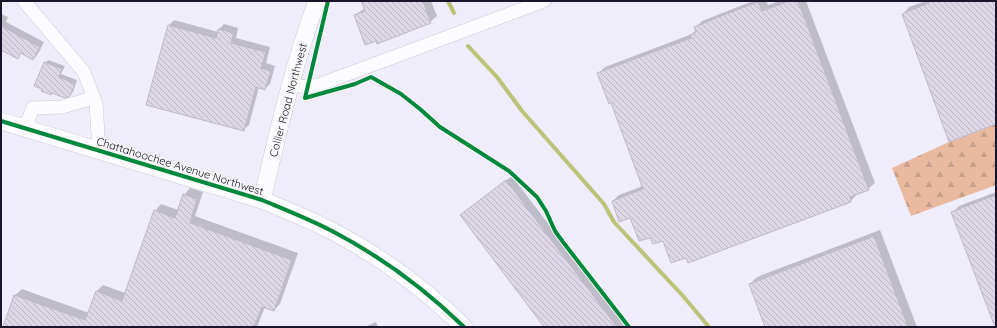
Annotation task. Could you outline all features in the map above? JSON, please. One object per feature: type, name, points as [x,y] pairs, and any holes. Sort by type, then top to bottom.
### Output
[{"type":"street","points":[[24,1],[84,72],[96,104],[99,150]]},
{"type":"street","name":"Collier Road Northwest","points":[[262,200],[290,85],[308,27],[318,1]]},
{"type":"street","points":[[290,85],[308,87],[321,84],[544,1]]},
{"type":"street","points":[[25,128],[32,108],[62,107],[93,98]]},
{"type":"street","name":"Chattahoochee Avenue Northwest","points":[[1,121],[262,200],[304,217],[359,246],[391,266],[444,307],[464,327]]},
{"type":"green space","points":[[996,124],[996,185],[911,216],[892,168],[949,142]]},
{"type":"building","points":[[361,1],[423,1],[431,23],[377,44],[376,41],[365,45],[354,15],[365,11]]},
{"type":"building","points":[[789,1],[798,1],[869,190],[850,197],[851,202],[688,263],[686,258],[671,263],[663,241],[653,244],[650,238],[639,241],[630,218],[619,222],[612,201],[643,189],[611,103],[609,104],[597,73],[691,38],[690,35],[696,32],[694,27],[758,2],[762,11]]},
{"type":"building","points":[[929,1],[996,1],[996,124],[949,142],[902,14],[929,3]]},
{"type":"building","points":[[168,25],[216,38],[218,29],[234,33],[231,43],[266,52],[261,68],[271,71],[265,90],[256,87],[244,131],[146,105]]},
{"type":"building","points":[[1,26],[40,47],[33,60],[21,53],[18,59],[1,50]]},
{"type":"building","points":[[44,62],[62,69],[59,77],[75,84],[70,96],[65,98],[52,93],[51,95],[34,86]]},
{"type":"building","points":[[506,180],[617,327],[544,327],[460,215]]},
{"type":"building","points":[[183,194],[197,199],[190,223],[292,260],[274,311],[262,307],[254,327],[3,327],[14,295],[85,320],[96,291],[122,301],[154,210],[175,218]]},
{"type":"building","points":[[996,195],[996,327],[995,327],[951,212]]},
{"type":"building","points":[[874,236],[908,327],[765,327],[749,284]]},
{"type":"waterway","points":[[448,1],[454,13]]},
{"type":"waterway","points":[[468,46],[497,77],[522,111],[604,204],[614,222],[683,296],[709,327]]},
{"type":"cycle path","points":[[328,1],[305,98],[355,84],[371,77],[401,94],[440,127],[509,171],[537,197],[546,211],[555,231],[629,327]]},
{"type":"cycle path","points":[[1,121],[262,200],[306,219],[332,231],[385,262],[434,299],[464,327]]}]
